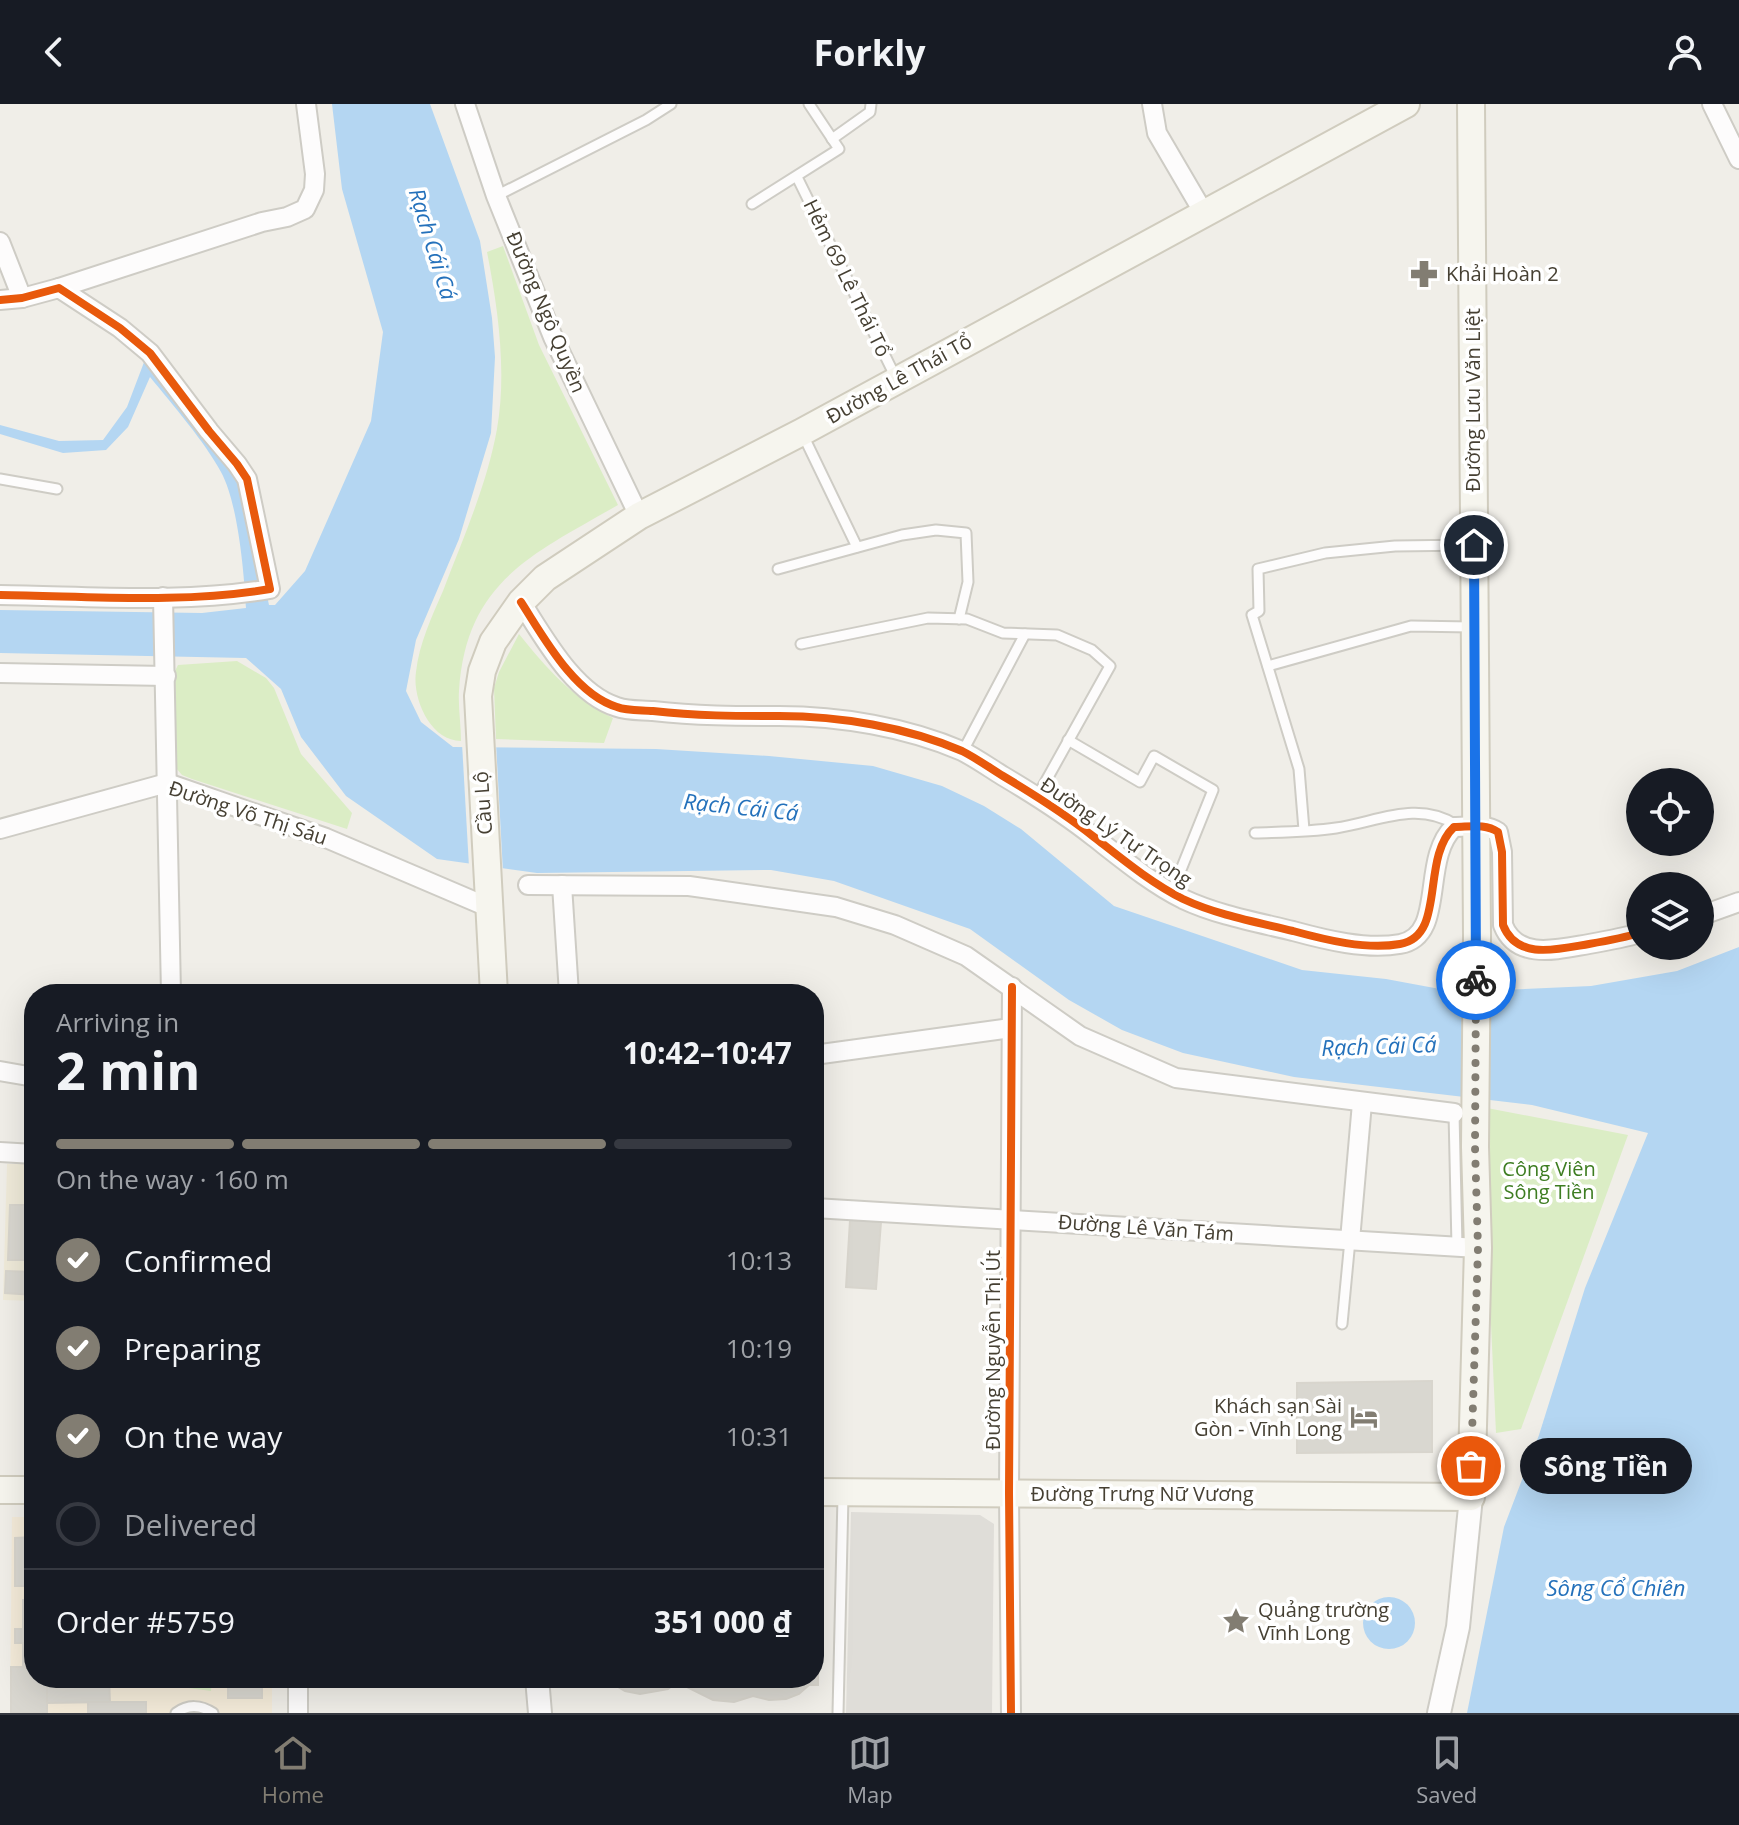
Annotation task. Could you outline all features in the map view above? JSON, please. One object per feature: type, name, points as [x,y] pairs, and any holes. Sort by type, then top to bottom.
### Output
[{"type":"main road","name":"Đường Lê Thái Tổ","points":[[478,726],[482,671],[493,642],[521,602],[545,578],[639,516],[802,432],[1406,104]]},
{"type":"main road","name":"Đường Lưu Văn Liệt","points":[[1471,104],[1474,627],[1467,826],[1477,936],[1475,1147],[1468,1247],[1471,1497]]},
{"type":"main road","name":"Cầu Lộ","points":[[478,726],[494,984]]},
{"type":"main road","points":[[0,1490],[24,1490]]},
{"type":"main road","name":"Đường Trưng Nữ Vương","points":[[824,1492],[1471,1497]]},
{"type":"street","points":[[0,242],[11,299],[59,288],[305,209],[314,190],[315,174],[306,104]]},
{"type":"street","name":"Đường Ngô Quyền","points":[[465,104],[496,196],[553,337],[639,516]]},
{"type":"street","points":[[1152,104],[1157,133],[1205,215]]},
{"type":"street","points":[[1712,104],[1739,159]]},
{"type":"street","points":[[0,595],[163,603],[270,589],[247,479],[237,464],[150,353],[120,328],[59,288]]},
{"type":"street","name":"Đường Lý Tự Trọng","points":[[521,602],[556,656],[574,677],[592,693],[616,707],[707,717],[783,716],[863,722],[963,752],[1061,811],[1129,864],[1182,898],[1233,916],[1306,935],[1380,947],[1410,942],[1425,926],[1444,837],[1454,827],[1467,826]]},
{"type":"street","points":[[163,603],[171,984]]},
{"type":"street","points":[[0,673],[165,672]]},
{"type":"street","name":"Đường Võ Thị Sáu","points":[[0,829],[167,783],[326,838],[490,908]]},
{"type":"street","points":[[1467,826],[1491,827],[1498,832],[1502,852],[1503,925],[1507,935],[1523,947],[1548,951],[1626,936]]},
{"type":"street","points":[[528,885],[689,886],[836,907],[937,941],[966,956],[1080,1036],[1176,1078],[1454,1113]]},
{"type":"street","points":[[562,885],[568,984]]},
{"type":"street","points":[[1714,911],[1739,902]]},
{"type":"street","name":"Đường Nguyễn Thị Út","points":[[1011,1713],[1009,1219],[1012,987]]},
{"type":"street","points":[[824,1054],[1011,1028]]},
{"type":"street","points":[[0,1071],[24,1075]]},
{"type":"street","points":[[1350,1240],[1362,1103]]},
{"type":"street","points":[[0,1152],[24,1153]]},
{"type":"street","name":"Đường Lê Văn Tám","points":[[824,1209],[1468,1247]]},
{"type":"street","points":[[1439,1713],[1458,1627],[1471,1497]]},
{"type":"street","points":[[298,1688],[298,1713]]},
{"type":"street","points":[[538,1688],[540,1713]]},
{"type":"lane","points":[[496,196],[646,120],[671,104]]},
{"type":"lane","points":[[809,104],[832,139]]},
{"type":"lane","name":"Hẻm 69 Lê Thái Tổ","points":[[752,204],[839,149],[832,139],[870,112],[871,104]]},
{"type":"lane","name":"Hẻm 69 Lê Thái Tổ","points":[[797,177],[897,379]]},
{"type":"lane","points":[[802,432],[857,547]]},
{"type":"lane","points":[[0,479],[57,489]]},
{"type":"lane","points":[[778,569],[902,535],[936,530],[966,533],[968,582],[959,619]]},
{"type":"lane","points":[[1304,830],[1299,769],[1252,615],[1259,611],[1258,569],[1325,553],[1395,546],[1474,545]]},
{"type":"lane","points":[[801,644],[928,618],[967,619],[1003,633],[1057,635],[1092,650],[1110,666],[1037,797]]},
{"type":"lane","points":[[1268,666],[1411,626],[1474,627]]},
{"type":"lane","points":[[963,752],[1025,634]]},
{"type":"lane","points":[[1068,740],[1140,782],[1154,756],[1213,790],[1172,892]]},
{"type":"lane","points":[[1255,833],[1335,828],[1400,813],[1423,812],[1467,826]]},
{"type":"lane","points":[[1454,1113],[1468,1247]]},
{"type":"lane","points":[[1342,1324],[1350,1240]]},
{"type":"lane","points":[[838,1713],[843,1492]]},
{"type":"lane","points":[[176,1713],[198,1706],[213,1713]]},
{"type":"shaded area","points":[[7,1164],[24,1164],[24,1301],[3,1300]]},
{"type":"shaded area","points":[[851,1512],[980,1515],[994,1524],[992,1713],[846,1713]]},
{"type":"shaded area","points":[[12,1517],[24,1517],[24,1688],[272,1688],[272,1713],[10,1713]]},
{"type":"green space","points":[[503,246],[539,345],[618,505],[532,556],[509,575],[490,597],[475,622],[464,653],[459,691],[461,741],[440,734],[425,716],[417,694],[416,672],[426,630],[481,491],[493,450],[500,407],[500,340],[487,252]]},
{"type":"green space","points":[[519,634],[562,682],[586,702],[613,718],[604,743],[496,739],[494,688]]},
{"type":"green space","points":[[237,661],[266,678],[274,688],[301,754],[352,813],[347,829],[192,779],[176,768],[173,675],[178,665]]},
{"type":"green space","name":"Công Viên Sông Tiền","points":[[1487,1108],[1628,1135],[1521,1429],[1496,1433],[1489,1281]]},
{"type":"water","points":[[332,104],[430,104],[480,241],[495,357],[491,433],[459,539],[416,640],[406,691],[421,722],[453,747],[656,749],[873,766],[942,786],[984,806],[1021,829],[1114,906],[1302,970],[1386,979],[1456,992],[1591,986],[1677,971],[1705,960],[1714,960],[1714,957],[1739,947],[1739,1713],[1467,1713],[1504,1527],[1539,1435],[1585,1288],[1648,1133],[1532,1105],[1294,1077],[1183,1053],[1122,1030],[1069,1000],[970,929],[834,881],[771,870],[537,873],[437,859],[346,796],[301,737],[281,689],[246,658],[0,653],[0,610],[202,613],[246,608],[239,538],[227,485],[206,448],[150,377],[128,427],[106,450],[63,453],[0,434],[0,425],[59,441],[103,440],[127,407],[146,357],[241,474],[269,605],[275,605],[305,571],[371,421],[383,332],[342,189]]},
{"type":"water","points":[[1389,1597],[1407,1605],[1415,1623],[1407,1641],[1389,1649],[1371,1641],[1363,1623],[1371,1605]]},
{"type":"pier","points":[[462,743],[496,743],[503,872],[469,867]]},
{"type":"building","points":[[10,1205],[24,1205],[24,1260],[8,1260]]},
{"type":"building","points":[[850,1220],[881,1222],[876,1289],[846,1287]]},
{"type":"building","points":[[6,1271],[24,1272],[24,1294],[5,1293]]},
{"type":"building","name":"Khách sạn Sài Gòn - Vĩnh Long","points":[[1432,1381],[1432,1452],[1297,1453],[1297,1383]]},
{"type":"building","points":[[15,1538],[24,1538],[24,1586],[15,1586]]},
{"type":"building","points":[[24,1600],[24,1667],[23,1643],[15,1643],[15,1629],[23,1629]]},
{"type":"building","points":[[11,1667],[24,1667],[24,1688],[47,1688],[47,1713],[11,1713]]},
{"type":"building","points":[[47,1688],[109,1688],[110,1702],[47,1703]]},
{"type":"building","points":[[228,1688],[262,1688],[262,1698],[228,1698]]},
{"type":"building","points":[[620,1688],[669,1688],[640,1694]]},
{"type":"building","points":[[689,1688],[806,1688],[786,1699],[769,1700],[753,1696],[734,1702],[713,1700]]},
{"type":"building","points":[[88,1702],[146,1702],[146,1713],[88,1713]]},
{"type":"cycle path","points":[[0,300],[22,298],[59,288],[120,328],[150,353],[247,479],[270,589],[169,598],[0,595]]},
{"type":"cycle path","points":[[521,602],[561,662],[601,700],[630,710],[849,721],[918,735],[962,751],[1050,805],[1159,886],[1196,905],[1223,914],[1346,943],[1374,946],[1400,944],[1414,938],[1423,927],[1444,841],[1454,827],[1477,826],[1498,832],[1502,852],[1503,925],[1518,944],[1552,950],[1626,936]]},
{"type":"cycle path","points":[[1011,1713],[1012,987]]},
{"type":"way so far","points":[[1471,1466],[1478,1248],[1476,980]]},
{"type":"place","name":"Khải Hoàn 2","points":[[1424,274]]},
{"type":"place","name":"Khách sạn Sài Gòn - Vĩnh Long","points":[[1364,1417]]},
{"type":"place","name":"Sông Tiền","points":[[1471,1466]]},
{"type":"place","name":"Quảng trường Vĩnh Long","points":[[1236,1621]]},
{"type":"route","points":[[1474,545],[1476,980]]},
{"type":"water label","name":"Rạch Cái Cá","points":[[433,244]]},
{"type":"water label","name":"Rạch Cái Cá","points":[[741,807]]},
{"type":"water label","name":"Rạch Cái Cá","points":[[1379,1046]]},
{"type":"water label","name":"Sông Cổ Chiên","points":[[1616,1588]]}]
